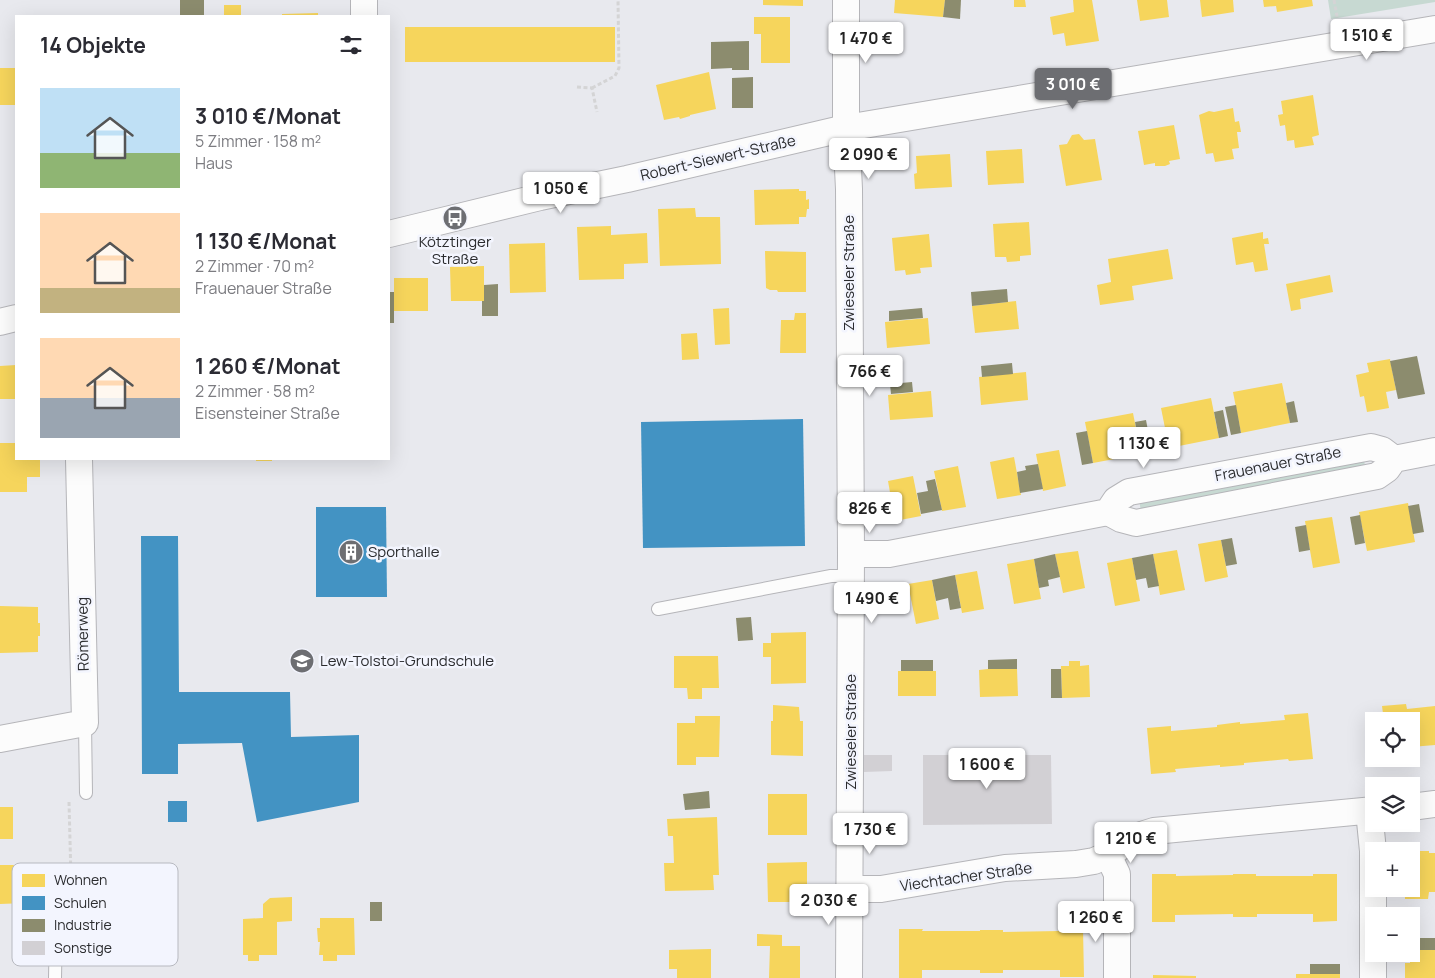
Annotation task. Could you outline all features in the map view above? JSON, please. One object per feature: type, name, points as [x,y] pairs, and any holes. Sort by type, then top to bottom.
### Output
[{"type":"street","points":[[364,0],[364,15]]},
{"type":"street","name":"Zwieseler Straße","points":[[846,0],[846,128],[850,233],[850,978]]},
{"type":"street","name":"Robert-Siewert-Straße","points":[[390,234],[540,197],[846,128],[1435,29]]},
{"type":"street","points":[[0,322],[15,318]]},
{"type":"street","name":"Frauenauer Straße","points":[[851,565],[890,554],[1108,512],[1116,500],[1129,492],[1371,447],[1382,450],[1394,459],[1435,451]]},
{"type":"street","name":"Römerweg","points":[[79,460],[85,723]]},
{"type":"street","points":[[0,739],[85,723]]},
{"type":"street","points":[[1420,805],[1435,804]]},
{"type":"street","name":"Viechtacher Straße","points":[[849,889],[881,889],[1005,868],[1076,864],[1094,861],[1108,855],[1135,837],[1154,831],[1365,812]]},
{"type":"street","points":[[1372,832],[1373,978]]},
{"type":"street","points":[[1108,855],[1117,874],[1117,978]]},
{"type":"lane","points":[[658,609],[832,576],[851,565]]},
{"type":"lane","points":[[85,723],[86,793]]},
{"type":"path","points":[[577,87],[592,88],[614,76],[619,68],[618,0]]},
{"type":"path","points":[[592,88],[597,112]]},
{"type":"path","points":[[71,863],[69,800],[86,793]]},
{"type":"shaded area","points":[[1328,0],[1435,0],[1435,2],[1331,19]]},
{"type":"shaded area","points":[[1363,456],[1366,470],[1141,512],[1139,499]]},
{"type":"building: Wohnen","points":[[763,0],[803,0],[803,6],[763,5]]},
{"type":"building: Wohnen","points":[[895,0],[945,0],[943,17],[894,13]]},
{"type":"building: Wohnen","points":[[1014,0],[1025,0],[1026,7],[1014,7]]},
{"type":"building: Wohnen","points":[[1073,0],[1092,0],[1099,41],[1066,46],[1064,33],[1053,35],[1050,17],[1074,12]]},
{"type":"building: Wohnen","points":[[1137,0],[1167,0],[1169,17],[1140,21]]},
{"type":"building: Wohnen","points":[[1200,0],[1233,0],[1234,12],[1202,17]]},
{"type":"building: Wohnen","points":[[1263,0],[1312,0],[1313,6],[1277,12],[1276,6],[1264,7]]},
{"type":"building: Wohnen","points":[[224,5],[241,5],[241,15],[224,15]]},
{"type":"building: Wohnen","points":[[318,13],[318,15],[282,15]]},
{"type":"building: Wohnen","points":[[754,17],[790,17],[790,63],[761,63],[761,34],[754,34]]},
{"type":"building: Wohnen","points":[[405,27],[615,27],[615,62],[405,62]]},
{"type":"building: Wohnen","points":[[0,68],[15,68],[15,105],[0,105]]},
{"type":"building: Wohnen","points":[[709,72],[716,109],[680,119],[679,117],[664,120],[656,85]]},
{"type":"building: Wohnen","points":[[1313,95],[1319,135],[1312,137],[1314,145],[1295,148],[1294,140],[1287,141],[1285,125],[1280,126],[1278,115],[1283,114],[1281,101]]},
{"type":"building: Wohnen","points":[[1233,108],[1235,122],[1239,121],[1241,132],[1237,132],[1239,148],[1232,149],[1234,159],[1215,162],[1213,153],[1206,154],[1199,115],[1209,111],[1214,112]]},
{"type":"building: Wohnen","points":[[1174,125],[1180,159],[1169,161],[1170,164],[1165,166],[1155,166],[1155,163],[1144,165],[1138,131]]},
{"type":"building: Wohnen","points":[[1079,134],[1084,140],[1095,139],[1102,180],[1066,186],[1059,145],[1067,144],[1072,135]]},
{"type":"building: Wohnen","points":[[1022,149],[1024,183],[988,185],[986,151]]},
{"type":"building: Wohnen","points":[[950,154],[952,187],[915,189],[914,174],[917,173],[916,156]]},
{"type":"building: Wohnen","points":[[799,189],[799,191],[806,191],[806,200],[809,199],[809,209],[807,209],[806,217],[799,217],[799,224],[755,225],[754,190]]},
{"type":"building: Wohnen","points":[[695,208],[696,217],[720,217],[721,264],[660,266],[658,209]]},
{"type":"building: Wohnen","points":[[1029,222],[1031,255],[1020,256],[1020,261],[1007,262],[1006,257],[995,257],[993,224]]},
{"type":"building: Wohnen","points":[[611,226],[611,235],[647,233],[648,263],[624,264],[624,279],[579,280],[577,227]]},
{"type":"building: Wohnen","points":[[1263,232],[1263,239],[1268,238],[1269,244],[1264,244],[1268,270],[1255,272],[1253,262],[1236,265],[1232,238]]},
{"type":"building: Wohnen","points":[[929,234],[932,267],[920,268],[921,273],[906,275],[905,270],[895,271],[892,238]]},
{"type":"building: Wohnen","points":[[545,243],[546,292],[510,293],[509,244]]},
{"type":"building: Wohnen","points":[[1168,249],[1173,279],[1132,286],[1134,300],[1100,305],[1097,285],[1111,282],[1108,259]]},
{"type":"building: Wohnen","points":[[765,251],[806,252],[806,292],[778,292],[777,290],[766,288]]},
{"type":"building: Wohnen","points":[[484,266],[484,301],[451,301],[450,267]]},
{"type":"building: Wohnen","points":[[1330,275],[1333,292],[1300,299],[1301,309],[1291,311],[1286,284]]},
{"type":"building: Wohnen","points":[[394,278],[428,278],[428,311],[394,311]]},
{"type":"building: Wohnen","points":[[1016,301],[1019,329],[975,333],[972,306]]},
{"type":"building: Wohnen","points":[[729,308],[730,344],[715,345],[713,309]]},
{"type":"building: Wohnen","points":[[795,313],[806,313],[806,353],[780,353],[781,320],[794,320]]},
{"type":"building: Wohnen","points":[[928,318],[930,344],[887,348],[885,322]]},
{"type":"building: Wohnen","points":[[697,333],[699,359],[682,360],[681,334]]},
{"type":"building: Wohnen","points":[[1390,359],[1396,390],[1386,392],[1389,408],[1367,412],[1364,396],[1360,397],[1356,375],[1369,372],[1367,363]]},
{"type":"building: Wohnen","points":[[15,365],[15,399],[0,399],[0,366]]},
{"type":"building: Wohnen","points":[[1026,372],[1028,400],[981,405],[979,377]]},
{"type":"building: Wohnen","points":[[1282,383],[1290,423],[1241,433],[1233,392]]},
{"type":"building: Wohnen","points":[[931,391],[933,417],[890,420],[888,395]]},
{"type":"building: Wohnen","points":[[1211,398],[1219,438],[1169,448],[1161,408]]},
{"type":"building: Wohnen","points":[[1133,413],[1141,454],[1093,463],[1085,422]]},
{"type":"building: Wohnen","points":[[0,443],[15,443],[15,460],[40,460],[40,477],[27,477],[27,492],[0,492]]},
{"type":"building: Wohnen","points":[[1059,450],[1066,486],[1043,491],[1036,454]]},
{"type":"building: Wohnen","points":[[1014,457],[1021,495],[997,499],[990,462]]},
{"type":"building: Wohnen","points":[[256,460],[272,460],[272,461]]},
{"type":"building: Wohnen","points":[[958,466],[966,507],[942,511],[934,471]]},
{"type":"building: Wohnen","points":[[913,476],[921,516],[895,521],[888,481]]},
{"type":"building: Wohnen","points":[[1408,503],[1415,542],[1367,551],[1359,512]]},
{"type":"building: Wohnen","points":[[1332,517],[1340,563],[1313,568],[1305,521]]},
{"type":"building: Wohnen","points":[[1221,540],[1228,577],[1205,582],[1198,544]]},
{"type":"building: Wohnen","points":[[1177,550],[1185,590],[1160,595],[1153,554]]},
{"type":"building: Wohnen","points":[[1078,551],[1085,588],[1063,593],[1055,554]]},
{"type":"building: Wohnen","points":[[1132,558],[1140,601],[1115,606],[1107,563]]},
{"type":"building: Wohnen","points":[[1034,559],[1041,599],[1014,604],[1007,564]]},
{"type":"building: Wohnen","points":[[977,571],[984,609],[962,613],[955,575]]},
{"type":"building: Wohnen","points":[[932,580],[939,619],[916,624],[908,584]]},
{"type":"building: Wohnen","points":[[0,606],[38,607],[40,636],[38,636],[38,652],[0,653]]},
{"type":"building: Wohnen","points":[[806,632],[806,683],[771,684],[771,657],[763,657],[763,643],[771,643],[771,633]]},
{"type":"building: Wohnen","points":[[674,656],[718,656],[719,688],[702,688],[702,699],[688,699],[687,688],[674,688]]},
{"type":"building: Wohnen","points":[[1069,661],[1080,661],[1080,666],[1089,665],[1090,697],[1062,698],[1061,666],[1069,666]]},
{"type":"building: Wohnen","points":[[1017,669],[1018,696],[980,697],[979,670]]},
{"type":"building: Wohnen","points":[[898,671],[936,671],[936,696],[898,696]]},
{"type":"building: Wohnen","points":[[1406,704],[1407,709],[1435,706],[1435,745],[1420,746],[1420,712],[1383,712],[1382,706]]},
{"type":"building: Wohnen","points":[[773,705],[799,707],[800,721],[803,721],[803,756],[771,755]]},
{"type":"building: Wohnen","points":[[1308,713],[1313,759],[1289,761],[1288,759],[1244,763],[1244,765],[1175,769],[1176,772],[1151,774],[1147,728],[1171,726],[1171,731],[1217,727],[1217,725],[1240,722],[1240,724],[1285,720],[1284,715]]},
{"type":"building: Wohnen","points":[[695,716],[720,716],[719,757],[696,757],[696,765],[677,765],[677,723],[695,723]]},
{"type":"building: Wohnen","points":[[768,794],[807,794],[807,835],[768,835]]},
{"type":"building: Wohnen","points":[[0,807],[13,807],[13,839],[0,839]]},
{"type":"building: Wohnen","points":[[717,817],[719,875],[713,875],[714,890],[665,891],[664,863],[674,863],[673,836],[668,836],[667,819]]},
{"type":"building: Wohnen","points":[[1420,851],[1435,853],[1435,892],[1429,892],[1428,899],[1405,899],[1405,897],[1420,897]]},
{"type":"building: Wohnen","points":[[807,862],[807,902],[768,902],[767,863]]},
{"type":"building: Wohnen","points":[[0,865],[12,865],[12,904],[0,904]]},
{"type":"building: Wohnen","points":[[1152,874],[1176,874],[1176,876],[1256,874],[1256,876],[1313,876],[1313,874],[1337,874],[1337,921],[1313,922],[1313,914],[1257,914],[1257,917],[1233,917],[1233,914],[1175,915],[1175,922],[1152,922]]},
{"type":"building: Wohnen","points":[[292,897],[292,921],[277,922],[277,955],[259,955],[259,961],[248,961],[248,955],[243,955],[243,919],[263,918],[263,904],[270,898]]},
{"type":"building: Wohnen","points":[[320,918],[354,918],[355,955],[337,955],[337,961],[323,961],[323,955],[319,955],[320,942],[318,942],[317,928],[320,928]]},
{"type":"building: Wohnen","points":[[899,929],[923,929],[922,931],[1003,930],[1003,932],[1083,929],[1084,977],[1060,977],[1060,970],[1003,970],[1003,973],[980,973],[980,970],[922,970],[922,978],[899,978]]},
{"type":"building: Wohnen","points":[[757,934],[782,935],[782,946],[800,946],[800,978],[769,978],[770,946],[757,946]]},
{"type":"building: Wohnen","points":[[711,949],[711,978],[677,978],[677,969],[669,969],[669,950]]},
{"type":"building: Wohnen","points":[[1420,950],[1435,950],[1435,978],[1405,978],[1405,963],[1420,962]]},
{"type":"building: Wohnen","points":[[1296,974],[1340,974],[1340,978],[1296,978]]},
{"type":"building: Wohnen","points":[[1153,975],[1196,976],[1196,978],[1153,978]]},
{"type":"building: Schulen","points":[[803,419],[805,546],[643,548],[641,422]]},
{"type":"building: Schulen","name":"Sporthalle","points":[[316,507],[386,507],[387,597],[316,597]]},
{"type":"building: Schulen","points":[[141,536],[178,536],[179,692],[290,692],[291,737],[359,735],[359,802],[257,822],[242,743],[178,744],[178,774],[142,774]]},
{"type":"building: Schulen","points":[[168,801],[187,801],[187,822],[168,822]]},
{"type":"building: Industrie","points":[[180,0],[204,0],[204,15],[180,15]]},
{"type":"building: Industrie","points":[[945,0],[961,0],[960,19],[943,17]]},
{"type":"building: Industrie","points":[[749,41],[749,70],[732,70],[732,68],[711,69],[711,42]]},
{"type":"building: Industrie","points":[[753,77],[753,108],[732,108],[732,78]]},
{"type":"building: Industrie","points":[[498,284],[498,316],[482,316],[484,285]]},
{"type":"building: Industrie","points":[[1007,289],[1008,302],[972,306],[971,292]]},
{"type":"building: Industrie","points":[[390,292],[394,292],[394,323],[390,323]]},
{"type":"building: Industrie","points":[[922,308],[923,318],[889,321],[889,311]]},
{"type":"building: Industrie","points":[[1417,356],[1425,394],[1398,399],[1390,361]]},
{"type":"building: Industrie","points":[[1012,363],[1013,374],[982,377],[981,366]]},
{"type":"building: Industrie","points":[[912,382],[913,392],[891,394],[890,384]]},
{"type":"building: Industrie","points":[[1294,401],[1298,422],[1290,423],[1286,403]]},
{"type":"building: Industrie","points":[[1236,405],[1241,433],[1231,435],[1225,407]]},
{"type":"building: Industrie","points":[[1223,410],[1228,436],[1219,438],[1214,412]]},
{"type":"building: Industrie","points":[[1146,420],[1152,452],[1141,454],[1135,422]]},
{"type":"building: Industrie","points":[[1165,428],[1169,448],[1158,450],[1154,429]]},
{"type":"building: Industrie","points":[[1087,431],[1093,463],[1082,465],[1076,433]]},
{"type":"building: Industrie","points":[[1038,464],[1043,489],[1020,493],[1017,472],[1026,470],[1025,466]]},
{"type":"building: Industrie","points":[[935,479],[942,510],[921,514],[917,493],[928,491],[926,481]]},
{"type":"building: Industrie","points":[[1419,504],[1424,532],[1413,534],[1408,506]]},
{"type":"building: Industrie","points":[[1360,515],[1365,543],[1355,545],[1350,517]]},
{"type":"building: Industrie","points":[[1306,525],[1310,550],[1299,552],[1295,527]]},
{"type":"building: Industrie","points":[[1232,538],[1237,564],[1226,566],[1221,540]]},
{"type":"building: Industrie","points":[[1055,554],[1060,577],[1048,580],[1049,586],[1039,588],[1034,559]]},
{"type":"building: Industrie","points":[[1153,554],[1159,586],[1148,588],[1146,578],[1136,580],[1132,558]]},
{"type":"building: Industrie","points":[[955,575],[961,608],[950,610],[948,598],[936,601],[932,580]]},
{"type":"building: Industrie","points":[[751,617],[753,640],[738,641],[736,618]]},
{"type":"building: Industrie","points":[[1017,659],[1017,669],[988,669],[988,660]]},
{"type":"building: Industrie","points":[[901,660],[933,660],[933,671],[901,671]]},
{"type":"building: Industrie","points":[[1051,669],[1061,669],[1062,698],[1051,698]]},
{"type":"building: Industrie","points":[[709,791],[710,808],[685,810],[683,794]]},
{"type":"building: Industrie","points":[[370,902],[382,902],[382,921],[370,921]]},
{"type":"building: Industrie","points":[[1420,938],[1435,938],[1435,950],[1420,950]]},
{"type":"building: Industrie","points":[[1310,964],[1340,964],[1340,974],[1310,974]]},
{"type":"building: Sonstige","points":[[864,755],[892,755],[892,771],[864,772]]},
{"type":"building: Sonstige","points":[[923,755],[1051,755],[1052,824],[923,825]]},
{"type":"place","name":"Kötztinger Straße","points":[[455,218]]},
{"type":"place","name":"Sporthalle","points":[[351,552]]},
{"type":"place","name":"Lew-Tolstoi-Grundschule","points":[[302,661]]}]
